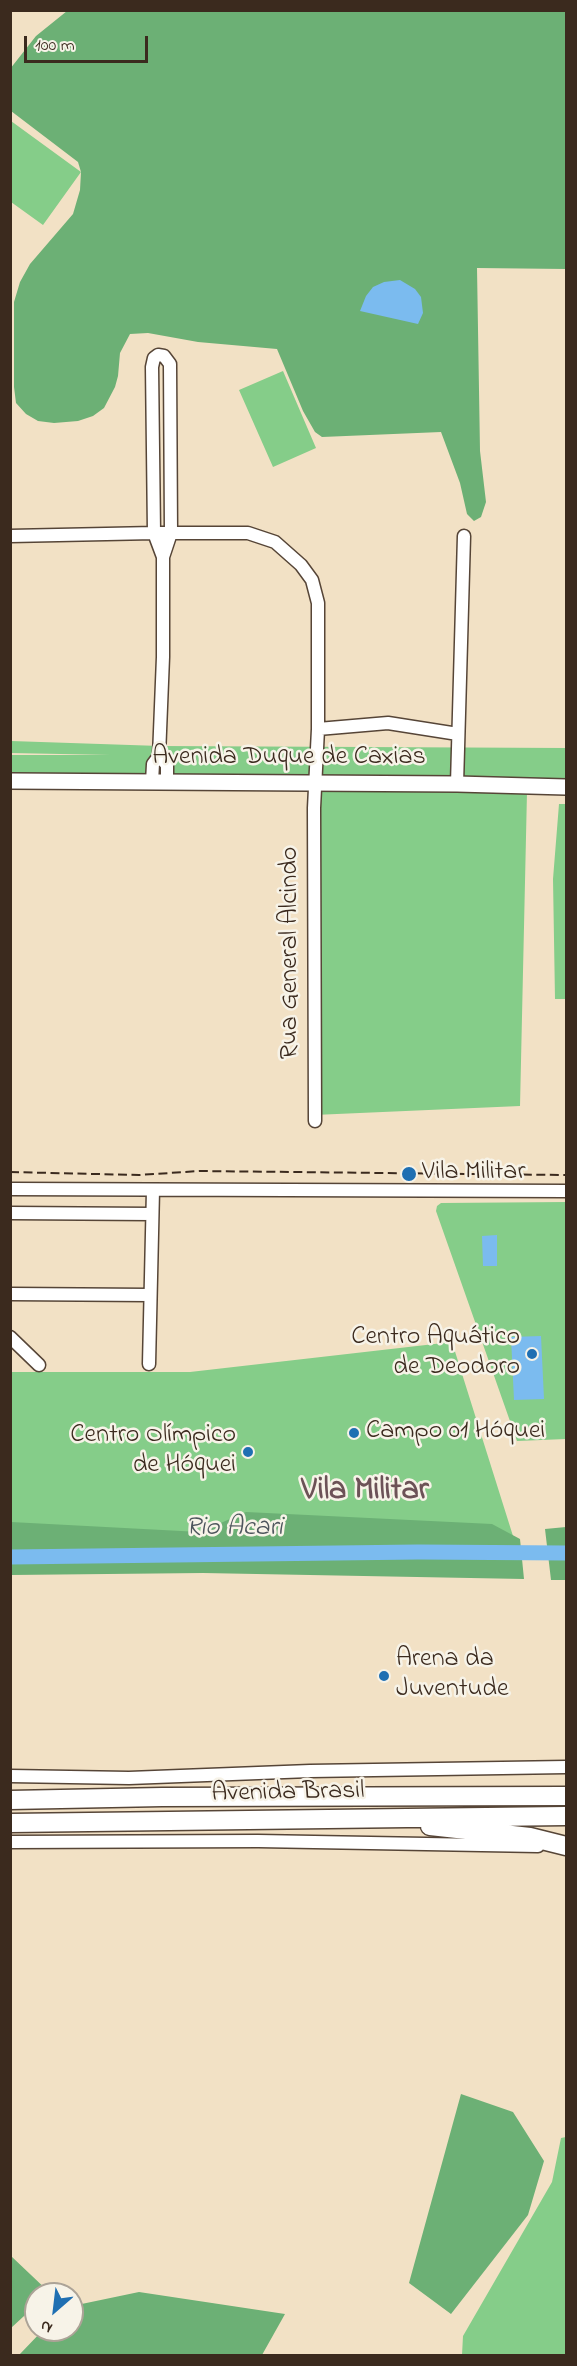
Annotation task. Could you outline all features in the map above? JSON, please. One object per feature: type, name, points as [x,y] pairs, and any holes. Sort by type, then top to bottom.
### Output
[{"type":"highway","name":"Avenida Brasil","points":[[10,1800],[162,1797],[567,1796]]},
{"type":"highway","name":"Avenida Brasil","points":[[10,1822],[567,1816]]},
{"type":"highway","points":[[384,1818],[454,1830],[530,1837],[567,1846]]},
{"type":"main road","name":"Avenida Duque de Caxias","points":[[10,781],[457,784],[567,787]]},
{"type":"street","points":[[160,782],[153,764],[159,756],[163,657],[163,557],[171,533],[171,447],[170,364],[164,356],[158,355],[154,358],[152,367],[154,533],[163,557]]},
{"type":"street","points":[[153,445],[171,447]]},
{"type":"street","points":[[10,536],[171,533]]},
{"type":"street","name":"Rua General Alcindo","points":[[171,533],[248,533],[275,542],[287,551],[312,579],[318,603],[318,729],[315,784],[315,1121]]},
{"type":"street","points":[[457,784],[464,536]]},
{"type":"street","points":[[318,729],[388,723],[458,734]]},
{"type":"street","points":[[10,1189],[567,1191]]},
{"type":"street","points":[[149,1364],[153,1190]]},
{"type":"street","points":[[10,1213],[152,1214]]},
{"type":"street","points":[[10,1294],[150,1295]]},
{"type":"street","points":[[10,1337],[39,1365]]},
{"type":"street","points":[[10,1776],[129,1778],[310,1771],[567,1767]]},
{"type":"street","points":[[10,1842],[258,1841],[567,1846]]},
{"type":"green space","points":[[67,11],[566,11],[566,269],[477,268],[480,451],[486,502],[481,517],[474,521],[467,514],[460,483],[441,432],[322,437],[315,432],[303,411],[277,349],[198,342],[148,333],[130,334],[120,353],[115,387],[104,408],[93,416],[78,421],[54,423],[38,421],[26,414],[16,403],[14,302],[20,282],[30,264],[73,214],[80,190],[81,172],[78,162],[11,111],[10,69],[36,36]]},
{"type":"green space","points":[[11,121],[81,172],[43,225],[11,202]]},
{"type":"green space","points":[[283,371],[316,448],[273,467],[239,390]]},
{"type":"green space","points":[[11,741],[160,746],[566,748],[566,785],[527,792],[520,1106],[314,1115],[315,785],[11,783],[11,755],[110,755],[11,753]]},
{"type":"green space","points":[[559,804],[566,804],[566,999],[555,999],[553,879]]},
{"type":"green space","points":[[566,1202],[566,1439],[517,1441],[436,1211],[437,1206],[441,1203]]},
{"type":"green space","name":"Centro Olímpico de Hóquei","points":[[452,1342],[513,1536],[11,1531],[10,1372],[190,1372]]},
{"type":"green space","points":[[246,1512],[492,1524],[520,1539],[524,1579],[203,1573],[11,1575],[11,1522],[200,1532]]},
{"type":"green space","points":[[566,1527],[566,1580],[551,1580],[545,1529]]},
{"type":"green space","points":[[461,2094],[513,2112],[544,2161],[528,2215],[451,2314],[409,2283]]},
{"type":"green space","points":[[566,2137],[566,2355],[462,2355],[463,2336],[552,2182],[561,2138]]},
{"type":"green space","points":[[11,2256],[38,2282],[24,2282],[24,2316],[11,2328]]},
{"type":"green space","points":[[139,2292],[285,2314],[262,2355],[19,2355],[31,2342],[84,2342],[84,2303]]},
{"type":"water","points":[[400,280],[415,289],[421,297],[423,313],[418,324],[360,311],[366,296],[373,287],[384,282]]},
{"type":"water","points":[[497,1235],[497,1266],[483,1266],[482,1236]]},
{"type":"water","points":[[541,1336],[544,1399],[514,1400],[511,1337]]},
{"type":"waterway","name":"Rio Acari","points":[[10,1557],[418,1552],[566,1553]]},
{"type":"railway","points":[[10,1172],[139,1175],[200,1171],[566,1175]]},
{"type":"place","name":"Vila Militar","points":[[409,1174]]},
{"type":"place","name":"Centro Aquático de Deodoro","points":[[532,1354]]},
{"type":"place","name":"Campo 01 Hóquei","points":[[354,1433]]},
{"type":"place","name":"Centro Olímpico de Hóquei","points":[[248,1452]]},
{"type":"place","name":"Arena da Juventude","points":[[384,1676]]},
{"type":"district","name":"Vila Militar","points":[[365,1493]]}]
